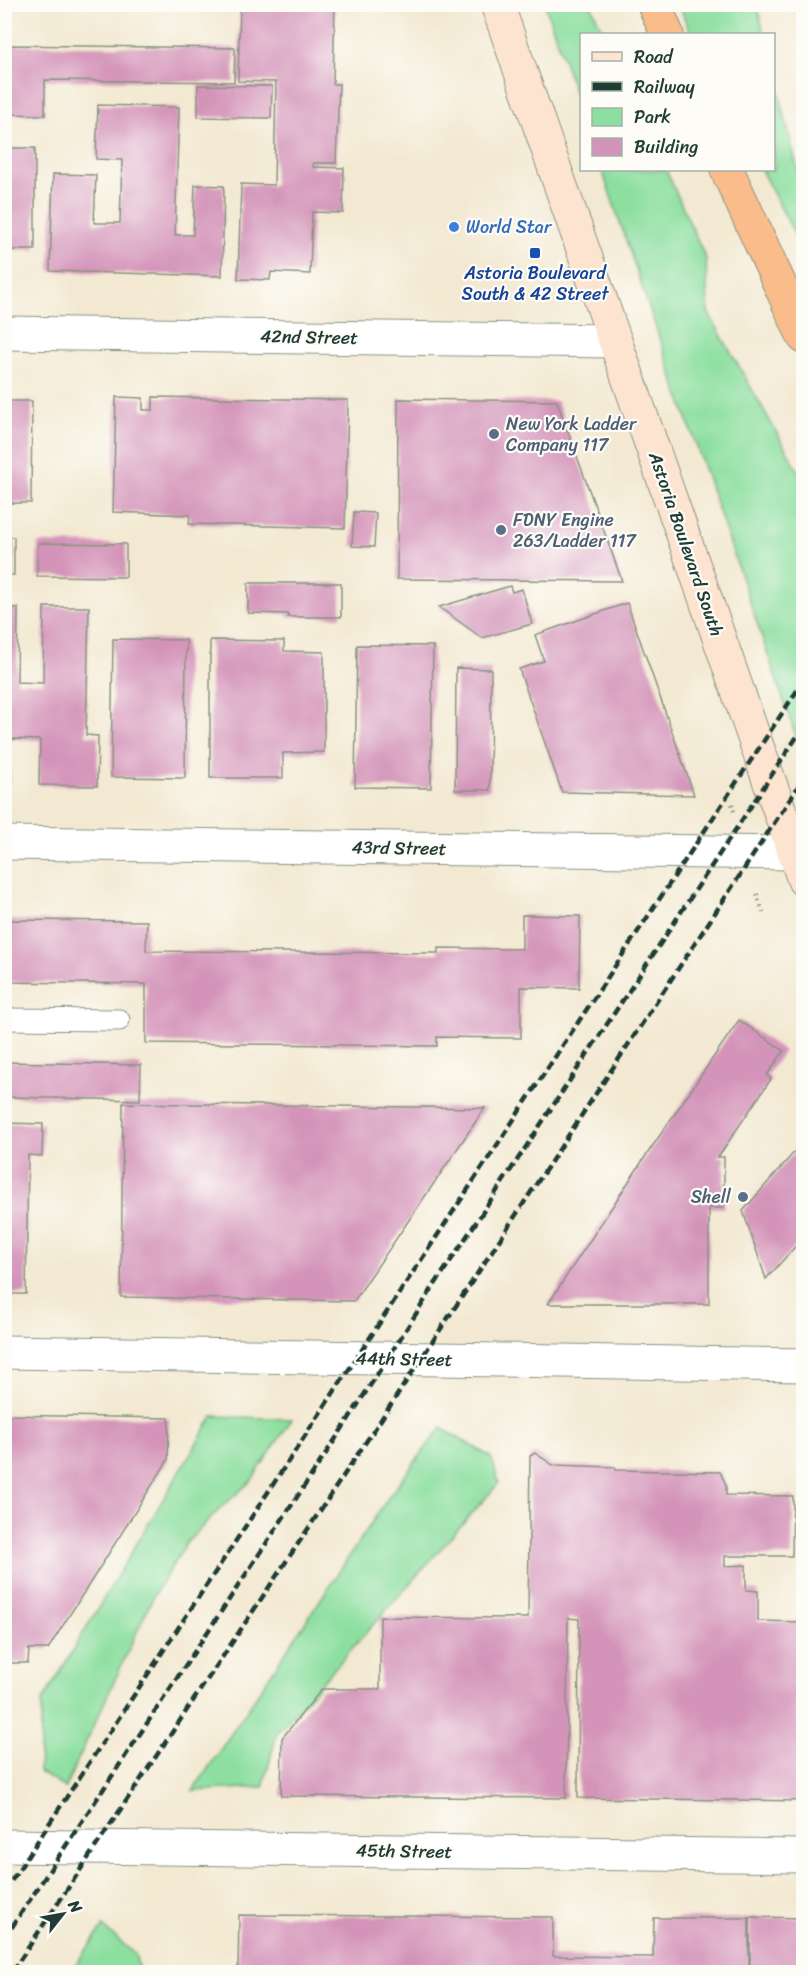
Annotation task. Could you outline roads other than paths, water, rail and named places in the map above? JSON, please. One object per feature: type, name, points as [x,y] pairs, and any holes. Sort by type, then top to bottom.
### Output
[{"type":"highway","points":[[654,4],[667,33]]},
{"type":"highway","points":[[727,171],[804,337]]},
{"type":"main road","name":"Astoria Boulevard South","points":[[498,4],[799,867]]},
{"type":"street","name":"42nd Street","points":[[4,333],[614,341]]},
{"type":"street","name":"43rd Street","points":[[4,843],[799,867]]},
{"type":"street","name":"44th Street","points":[[4,1352],[804,1365]]},
{"type":"street","name":"45th Street","points":[[4,1846],[804,1856]]},
{"type":"lane","points":[[4,1019],[119,1020]]},
{"type":"railway","points":[[4,1892],[804,680]]},
{"type":"railway","points":[[4,1939],[804,726]]},
{"type":"railway","points":[[12,1972],[384,1415],[804,778]]},
{"type":"place","name":"World Star","points":[[454,227]]},
{"type":"place","name":"Astoria Boulevard South & 42 Street","points":[[535,253]]},
{"type":"place","name":"New York Ladder Company 117","points":[[494,434]]},
{"type":"place","name":"FDNY Engine 263/Ladder 117","points":[[501,530]]},
{"type":"place","name":"Shell","points":[[743,1197]]}]
